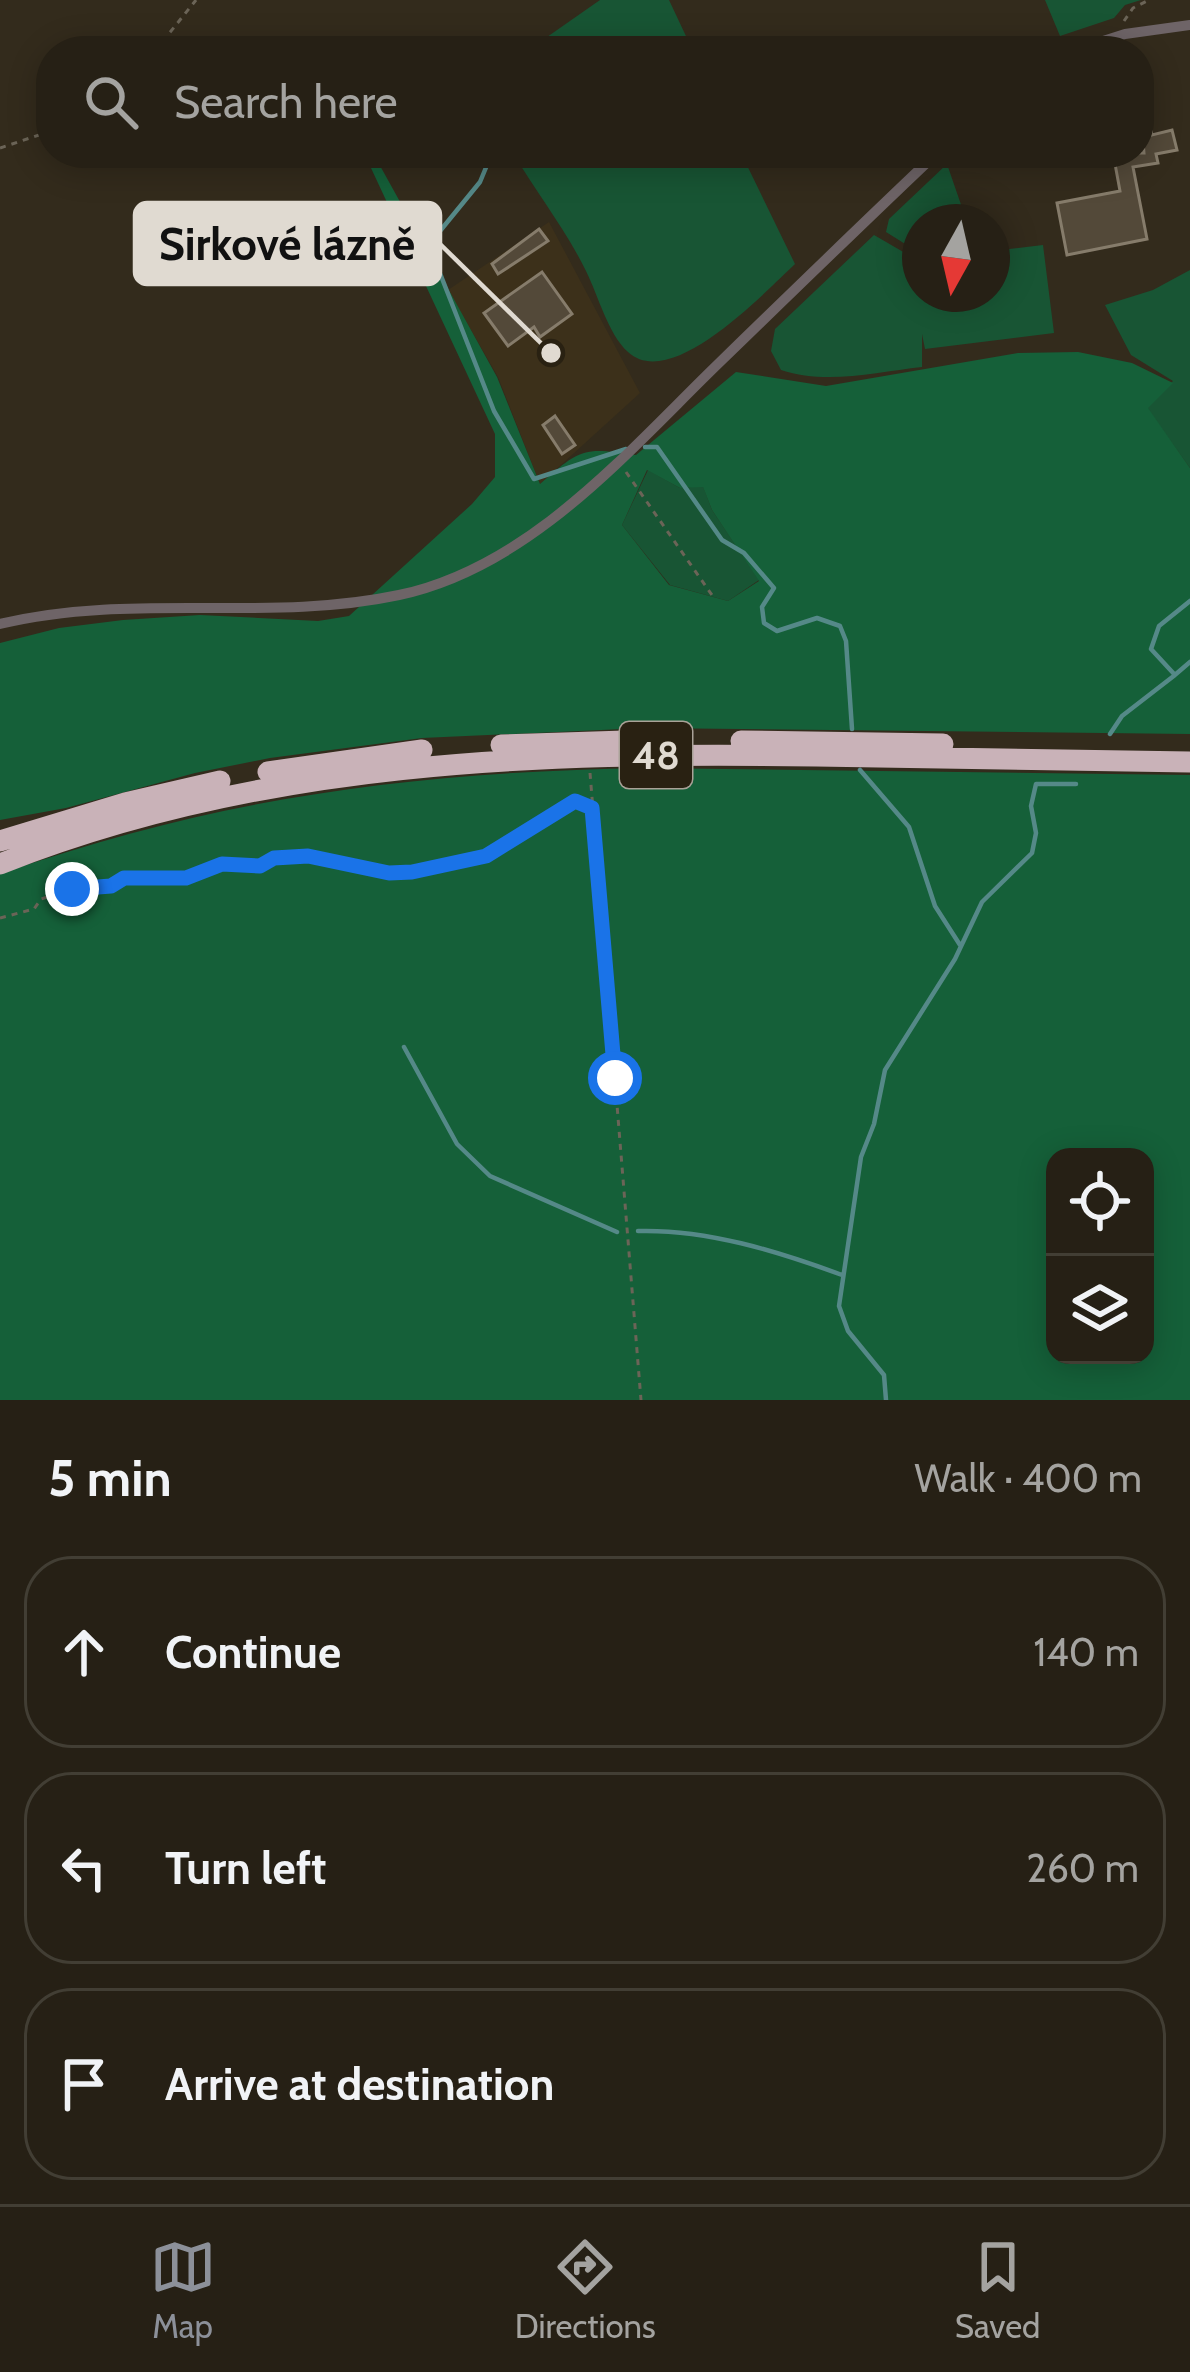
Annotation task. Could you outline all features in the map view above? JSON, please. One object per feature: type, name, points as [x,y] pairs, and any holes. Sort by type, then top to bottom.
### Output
[{"type":"highway","name":"48","points":[[0,838],[192,786],[362,757],[470,747],[646,740],[1190,748]]},
{"type":"highway","name":"48","points":[[0,864],[69,837],[201,800],[423,765],[646,755],[1190,762]]},
{"type":"street","points":[[1119,36],[1190,25]]},
{"type":"street","points":[[0,623],[98,607],[288,606],[402,595],[492,560],[523,540],[618,460],[921,168]]},
{"type":"path","points":[[165,36],[196,0]]},
{"type":"path","points":[[1125,34],[1124,19],[1150,0]]},
{"type":"path","points":[[0,148],[36,136]]},
{"type":"path","points":[[618,460],[714,598]]},
{"type":"path","points":[[589,765],[641,1400]]},
{"type":"path","points":[[0,918],[34,909],[41,899],[56,894],[111,886],[124,878],[186,878],[222,864],[260,866],[274,858],[308,856],[389,873],[412,872],[486,856],[575,801],[592,808]]},
{"type":"shaded area","points":[[549,222],[640,393],[540,484],[498,377],[448,290]]},
{"type":"green space","points":[[600,0],[669,0],[686,36],[548,36]]},
{"type":"green space","points":[[1045,0],[1141,0],[1125,5],[1114,18],[1060,36]]},
{"type":"green space","points":[[371,168],[381,168],[497,377],[540,484],[584,453],[636,455],[736,372],[826,386],[1018,353],[1078,352],[1132,363],[1173,383],[1148,408],[1190,468],[1190,734],[645,728],[422,738],[270,758],[0,820],[0,643],[59,628],[123,620],[200,615],[318,621],[349,616],[472,504],[495,477],[495,434]],"holes":[[[647,470],[680,488],[703,487],[712,510],[759,581],[728,601],[669,585],[622,525]]]},
{"type":"green space","points":[[522,168],[748,168],[795,264],[716,334],[668,359],[646,361],[628,352],[615,335],[578,256]]},
{"type":"green space","points":[[943,168],[948,168],[961,204],[905,204]]},
{"type":"green space","points":[[902,207],[902,242],[886,232],[889,219]]},
{"type":"green space","points":[[874,235],[902,251],[902,312],[1010,312],[1010,249],[1043,245],[1054,333],[925,349],[922,334],[922,367],[834,377],[781,370],[771,351],[775,329]]},
{"type":"green space","points":[[1190,270],[1190,468],[1147,408],[1173,381],[1131,355],[1105,305],[1153,290]]},
{"type":"green space","points":[[648,470],[680,488],[703,486],[712,510],[759,580],[728,601],[670,585],[622,525]]},
{"type":"green space","points":[[646,768],[1190,775],[1190,1400],[0,1400],[0,874],[240,808],[477,775]]},
{"type":"building","points":[[1172,130],[1177,150],[1156,154],[1158,163],[1154,164],[1154,134]]},
{"type":"building","points":[[1116,168],[1133,168],[1147,239],[1067,255],[1057,203],[1120,191]]},
{"type":"building","points":[[539,229],[548,241],[498,274],[492,264]]},
{"type":"building","points":[[542,272],[572,314],[540,337],[534,327],[508,346],[484,313]]},
{"type":"building","points":[[555,416],[575,445],[562,454],[543,425]]},
{"type":"waterway","points":[[486,168],[440,231],[434,258],[494,411],[534,479],[626,449]]},
{"type":"waterway","points":[[645,447],[657,447],[722,540],[744,553],[774,588],[762,607],[764,623],[777,631],[817,618],[840,626],[846,641],[852,729]]},
{"type":"waterway","points":[[1110,734],[1122,716],[1175,675],[1151,649],[1159,626],[1190,601]]},
{"type":"waterway","points":[[1176,674],[1190,662]]},
{"type":"waterway","points":[[860,770],[909,827],[935,906],[960,945]]},
{"type":"waterway","points":[[886,1400],[884,1375],[848,1331],[839,1306],[861,1157],[874,1124],[885,1070],[955,959],[982,902],[1032,853],[1036,833],[1031,806],[1036,784],[1076,784]]},
{"type":"waterway","points":[[404,1047],[457,1144],[490,1176],[617,1232]]},
{"type":"waterway","points":[[638,1231],[741,1243],[842,1275]]},
{"type":"place","name":"Sirkové lázně","points":[[551,353]]},
{"type":"route","points":[[72,889],[111,886],[124,878],[186,878],[222,864],[260,866],[274,858],[308,856],[389,873],[412,872],[486,856],[575,801],[592,808],[615,1078]]}]
